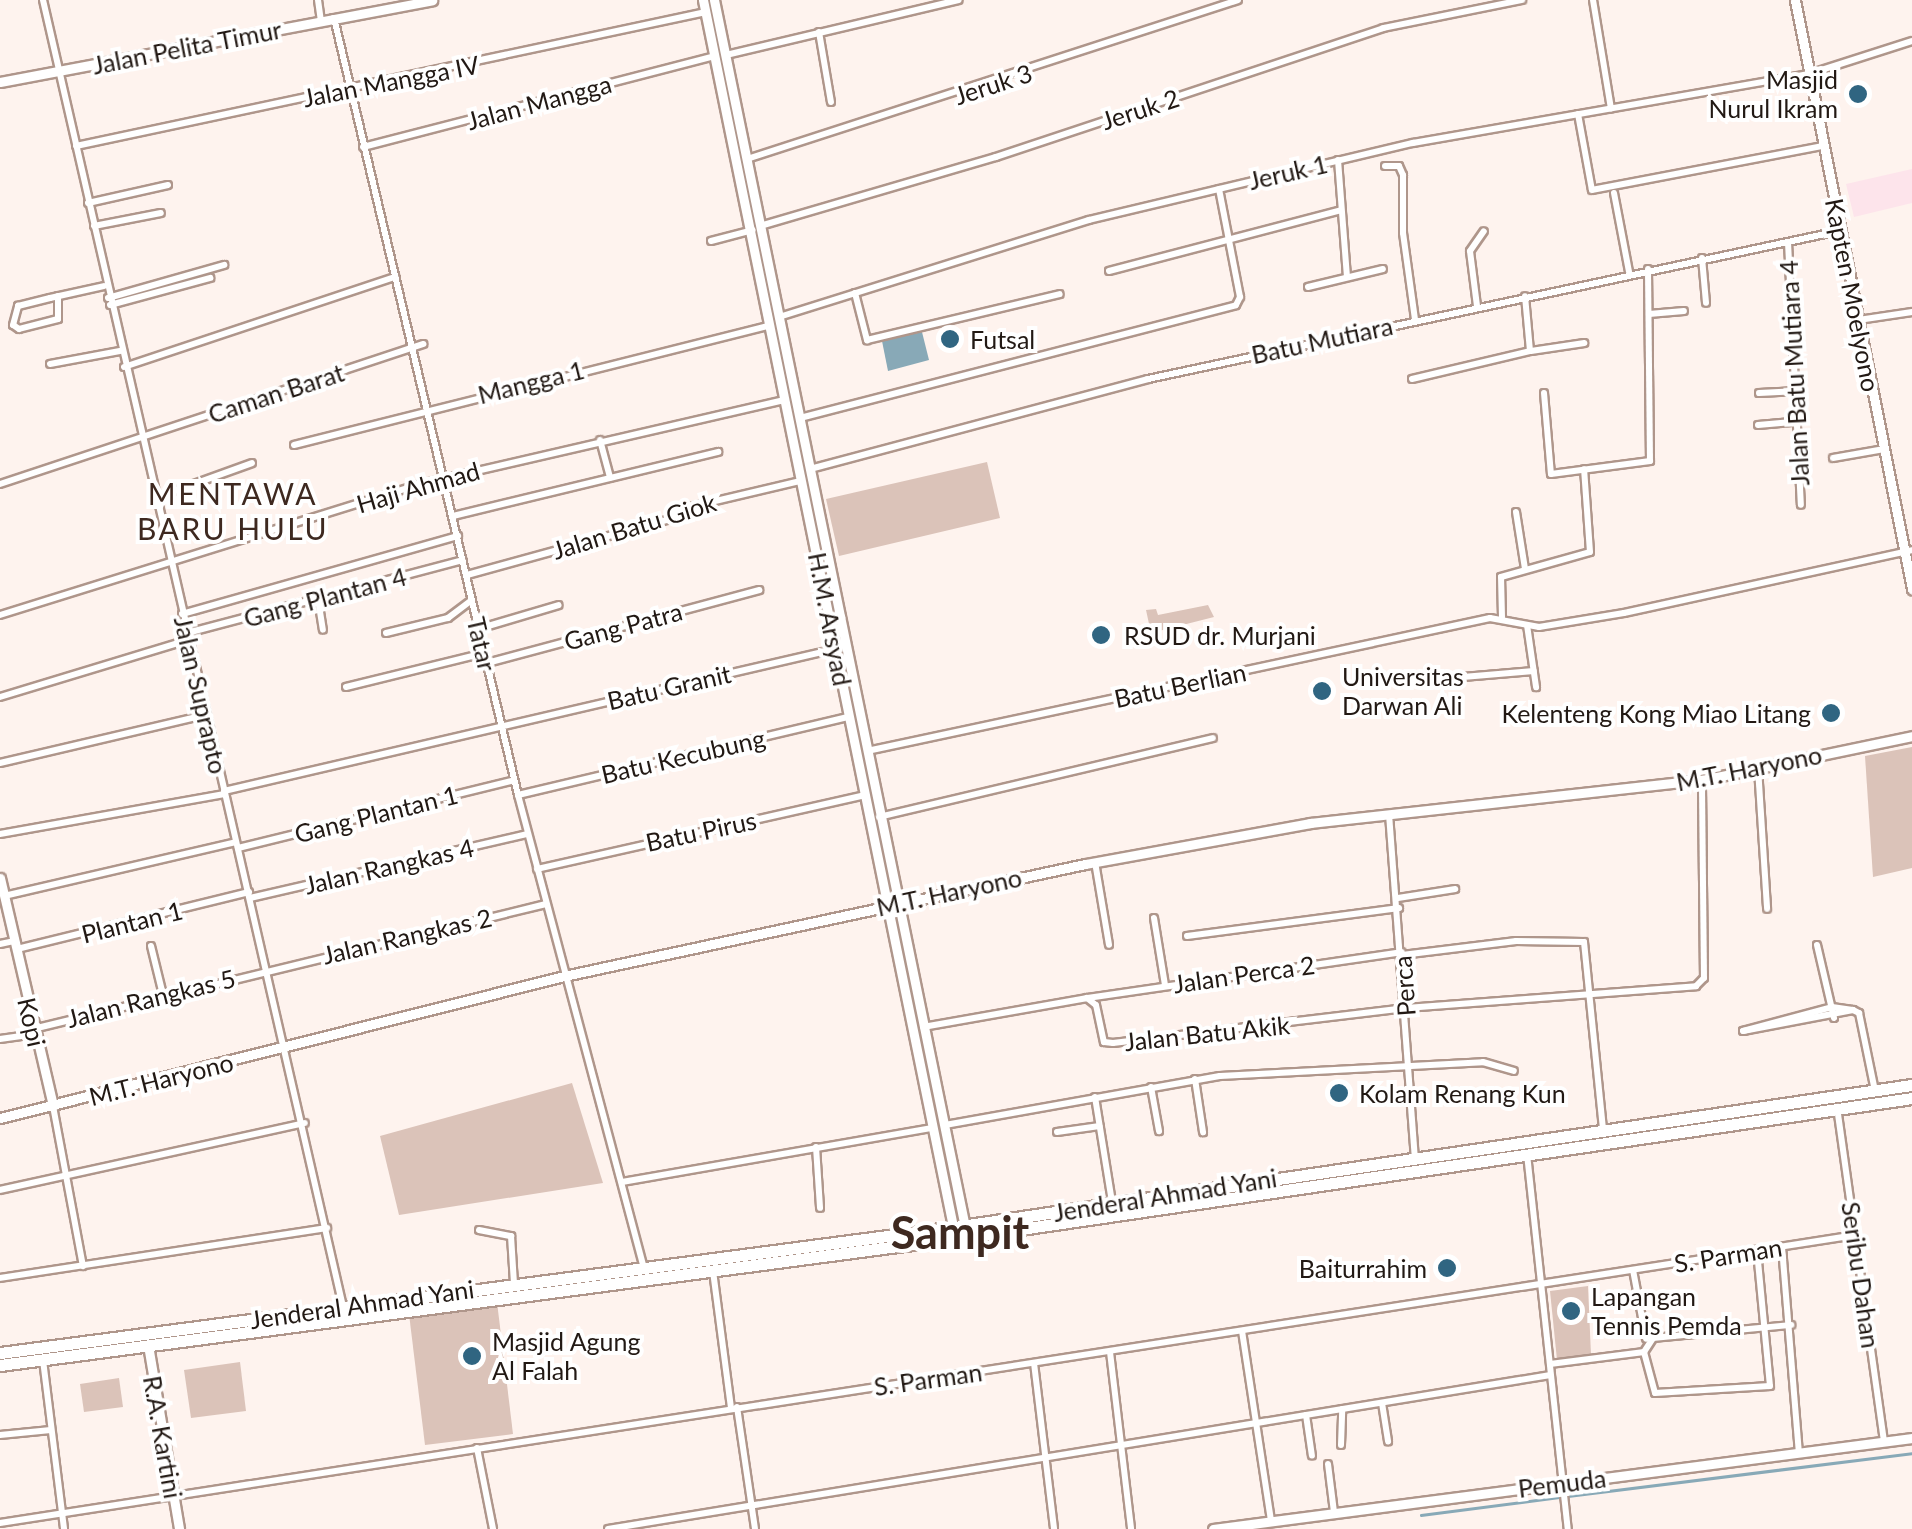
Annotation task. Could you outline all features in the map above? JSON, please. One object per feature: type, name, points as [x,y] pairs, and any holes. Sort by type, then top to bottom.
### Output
[{"type":"highway","name":"Jenderal Ahmad Yani","points":[[0,1353],[713,1270],[1317,1178],[1527,1153],[1837,1102],[1912,1085]]},
{"type":"highway","name":"Jenderal Ahmad Yani","points":[[1317,1178],[1415,1158],[1603,1130],[1837,1102],[1912,1098]]},
{"type":"highway","name":"Jenderal Ahmad Yani","points":[[0,1365],[514,1284],[960,1232],[1113,1203],[1130,1206]]},
{"type":"street","name":"Jalan Suprapto","points":[[44,0],[104,286],[288,1047],[344,1313]]},
{"type":"street","points":[[318,0],[321,20]]},
{"type":"street","name":"Jalan Pelita Timur","points":[[0,82],[432,0]]},
{"type":"street","name":"H.M. Arsyad","points":[[703,0],[746,160],[784,400],[865,795],[922,1027],[921,1049],[944,1125],[960,1232]]},
{"type":"street","name":"H.M. Arsyad","points":[[714,0],[720,56],[779,317],[879,817],[932,1128],[960,1232]]},
{"type":"street","name":"Jalan Mangga","points":[[363,147],[959,0]]},
{"type":"street","name":"Jeruk 3","points":[[746,160],[1238,0]]},
{"type":"street","name":"Jeruk 2","points":[[711,241],[1005,154],[1383,28],[1522,0]]},
{"type":"street","points":[[1593,0],[1611,109]]},
{"type":"street","name":"Kapten Moelyono","points":[[1795,0],[1884,449],[1908,551],[1912,589]]},
{"type":"street","name":"Jalan Mangga IV","points":[[76,146],[706,12]]},
{"type":"street","name":"Tatar","points":[[334,18],[514,780],[643,1266]]},
{"type":"street","points":[[818,32],[831,102]]},
{"type":"street","name":"Jeruk 1","points":[[779,317],[1056,229],[1219,189],[1338,160],[1809,74],[1912,40]]},
{"type":"street","points":[[1578,114],[1592,190],[1824,146]]},
{"type":"street","points":[[1338,160],[1348,276]]},
{"type":"street","points":[[1385,166],[1399,166],[1403,175],[1415,320]]},
{"type":"street","points":[[88,203],[168,185]]},
{"type":"street","points":[[800,418],[1236,305],[1240,297],[1219,189]]},
{"type":"street","points":[[1614,192],[1629,272]]},
{"type":"street","points":[[1109,271],[1341,210]]},
{"type":"street","points":[[94,226],[161,213]]},
{"type":"street","name":"Batu Mutiara","points":[[809,469],[1148,379],[1629,272],[1840,230]]},
{"type":"street","points":[[1478,306],[1470,251],[1484,231]]},
{"type":"street","name":"Jalan Batu Mutiara 4","points":[[1788,242],[1801,505]]},
{"type":"street","points":[[1702,258],[1706,303]]},
{"type":"street","points":[[109,301],[224,265]]},
{"type":"street","points":[[1308,287],[1383,269]]},
{"type":"street","points":[[1544,393],[1549,471],[1650,461],[1648,269]]},
{"type":"street","points":[[124,367],[395,276]]},
{"type":"street","points":[[109,301],[210,278]]},
{"type":"street","points":[[58,296],[58,318],[19,329],[13,325],[18,306],[58,296],[104,286]]},
{"type":"street","points":[[855,293],[867,340],[1060,294]]},
{"type":"street","points":[[1525,296],[1530,351]]},
{"type":"street","points":[[1649,314],[1684,311]]},
{"type":"street","points":[[1858,320],[1912,312]]},
{"type":"street","name":"Mangga 1","points":[[294,445],[426,407],[770,325]]},
{"type":"street","points":[[1412,379],[1584,342]]},
{"type":"street","name":"Caman Barat","points":[[0,484],[423,344]]},
{"type":"street","points":[[50,364],[120,351]]},
{"type":"street","points":[[1758,394],[1794,390]]},
{"type":"street","name":"Haji Ahmad","points":[[0,615],[444,477],[784,400]]},
{"type":"street","points":[[1758,424],[1795,422]]},
{"type":"street","points":[[600,440],[610,478]]},
{"type":"street","points":[[1833,458],[1884,449]]},
{"type":"street","points":[[452,516],[718,452]]},
{"type":"street","points":[[154,498],[252,463]]},
{"type":"street","points":[[1584,469],[1590,552],[1498,580],[1502,616],[1527,625],[1699,600],[1908,551]]},
{"type":"street","name":"Jalan Batu Giok","points":[[467,575],[677,517],[686,508],[802,480]]},
{"type":"street","points":[[1516,512],[1525,569]]},
{"type":"street","points":[[182,614],[458,536]]},
{"type":"street","name":"Gang Plantan 4","points":[[0,697],[187,636],[463,560]]},
{"type":"street","name":"Gang Patra","points":[[487,663],[759,590]]},
{"type":"street","points":[[318,599],[323,630]]},
{"type":"street","points":[[386,633],[448,618],[472,600]]},
{"type":"street","points":[[478,629],[559,605]]},
{"type":"street","name":"Batu Berlian","points":[[866,751],[1502,616]]},
{"type":"street","points":[[1527,625],[1536,687]]},
{"type":"street","name":"Batu Granit","points":[[0,834],[224,793],[836,648]]},
{"type":"street","points":[[346,686],[484,652]]},
{"type":"street","points":[[1451,678],[1534,672]]},
{"type":"street","points":[[0,763],[206,715]]},
{"type":"street","name":"Batu Kecubung","points":[[518,796],[849,717]]},
{"type":"street","name":"M.T. Haryono","points":[[0,1118],[564,976],[1095,862],[1389,814],[1702,780],[1912,736]]},
{"type":"street","points":[[879,817],[1213,738]]},
{"type":"street","points":[[1758,768],[1767,909]]},
{"type":"street","name":"Gang Plantan 1","points":[[4,896],[514,780]]},
{"type":"street","points":[[1406,1008],[1689,988],[1704,978],[1702,780]]},
{"type":"street","name":"Batu Pirus","points":[[537,869],[865,795]]},
{"type":"street","name":"Perca","points":[[1389,814],[1415,1158]]},
{"type":"street","name":"Jalan Rangkas 4","points":[[250,895],[528,834]]},
{"type":"street","points":[[1095,862],[1109,945]]},
{"type":"street","name":"Kopi","points":[[0,878],[53,1106]]},
{"type":"street","points":[[1398,898],[1455,889]]},
{"type":"street","name":"Plantan 1","points":[[0,944],[15,945],[250,895]]},
{"type":"street","name":"Jalan Rangkas 2","points":[[269,968],[546,904]]},
{"type":"street","points":[[1187,936],[1399,908]]},
{"type":"street","points":[[1154,918],[1165,985]]},
{"type":"street","name":"Jalan Perca 2","points":[[1087,998],[1402,954],[1580,940],[1589,995]]},
{"type":"street","points":[[1816,945],[1834,1018]]},
{"type":"street","points":[[151,946],[163,995]]},
{"type":"street","name":"Jalan Rangkas 5","points":[[0,1040],[269,968]]},
{"type":"street","points":[[1589,995],[1603,1130]]},
{"type":"street","points":[[922,1027],[1087,998]]},
{"type":"street","name":"Jalan Batu Akik","points":[[1087,998],[1096,1006],[1106,1044],[1406,1008]]},
{"type":"street","points":[[1853,1010],[1834,1018],[1742,1031],[1832,1007],[1853,1010],[1867,1028],[1875,1091]]},
{"type":"street","points":[[944,1125],[1196,1080],[1483,1062],[1514,1072]]},
{"type":"street","points":[[1196,1080],[1203,1132]]},
{"type":"street","points":[[1151,1087],[1159,1131]]},
{"type":"street","points":[[1095,1098],[1113,1203]]},
{"type":"street","name":"Seribu Dahan","points":[[1837,1102],[1884,1442]]},
{"type":"street","points":[[53,1106],[83,1266]]},
{"type":"street","points":[[0,1190],[305,1124]]},
{"type":"street","points":[[1057,1132],[1100,1126]]},
{"type":"street","points":[[622,1182],[932,1128]]},
{"type":"street","points":[[816,1148],[820,1208]]},
{"type":"street","points":[[1527,1153],[1568,1529]]},
{"type":"street","points":[[0,1278],[327,1228]]},
{"type":"street","points":[[480,1230],[511,1236],[514,1284]]},
{"type":"street","name":"S. Parman","points":[[0,1523],[1856,1236]]},
{"type":"street","points":[[1782,1246],[1799,1452]]},
{"type":"street","points":[[1634,1270],[1646,1340],[1644,1352],[1655,1394],[1766,1387],[1765,1326],[1757,1250]]},
{"type":"street","points":[[713,1270],[755,1529]]},
{"type":"street","points":[[1646,1340],[1791,1324]]},
{"type":"street","points":[[1242,1331],[1271,1521]]},
{"type":"street","name":"R.A. Kartini","points":[[148,1344],[179,1529]]},
{"type":"street","points":[[1110,1352],[1132,1529]]},
{"type":"street","points":[[1550,1364],[1644,1352]]},
{"type":"street","points":[[43,1359],[64,1529]]},
{"type":"street","points":[[1034,1363],[1054,1529]]},
{"type":"street","points":[[608,1529],[1551,1376]]},
{"type":"street","points":[[1382,1403],[1388,1442]]},
{"type":"street","points":[[1341,1445],[1342,1410]]},
{"type":"street","points":[[1306,1415],[1312,1456]]},
{"type":"street","points":[[0,1435],[51,1430]]},
{"type":"street","name":"Pemuda","points":[[1212,1529],[1912,1438]]},
{"type":"street","points":[[478,1448],[493,1529]]},
{"type":"street","points":[[1328,1464],[1334,1512]]},
{"type":"shaded area","points":[[1912,169],[1912,203],[1854,217],[1846,184]]},
{"type":"shaded area","points":[[987,462],[1000,518],[839,556],[826,499]]},
{"type":"shaded area","points":[[1208,605],[1214,617],[1151,633],[1146,610],[1156,609],[1158,615]]},
{"type":"shaded area","points":[[1912,747],[1912,868],[1873,877],[1865,756]]},
{"type":"shaded area","points":[[572,1083],[603,1183],[399,1215],[380,1136]]},
{"type":"shaded area","name":"Lapangan Tennis Pemda","points":[[1588,1286],[1591,1355],[1557,1360],[1550,1291]]},
{"type":"shaded area","points":[[497,1302],[513,1434],[425,1445],[409,1314]]},
{"type":"shaded area","points":[[240,1362],[246,1411],[191,1418],[184,1370]]},
{"type":"shaded area","points":[[119,1378],[123,1407],[84,1412],[80,1384]]},
{"type":"water","points":[[922,332],[929,360],[888,371],[882,341]]},
{"type":"waterway","points":[[1568,1496],[1912,1453]]},
{"type":"waterway","points":[[1421,1515],[1559,1497]]},
{"type":"place","name":"Masjid Nurul Ikram","points":[[1858,94]]},
{"type":"place","name":"Futsal","points":[[950,339]]},
{"type":"place","name":"RSUD dr. Murjani","points":[[1101,635]]},
{"type":"place","name":"Universitas Darwan Ali","points":[[1322,691]]},
{"type":"place","name":"Kelenteng Kong Miao Litang","points":[[1831,713]]},
{"type":"place","name":"Kolam Renang Kun","points":[[1339,1093]]},
{"type":"place","name":"Baiturrahim","points":[[1447,1268]]},
{"type":"place","name":"Lapangan Tennis Pemda","points":[[1571,1311]]},
{"type":"place","name":"Masjid Agung Al Falah","points":[[472,1356]]},
{"type":"district","name":"MENTAWA BARU HULU","points":[[233,510]]},
{"type":"district","name":"Sampit","points":[[960,1233]]}]
